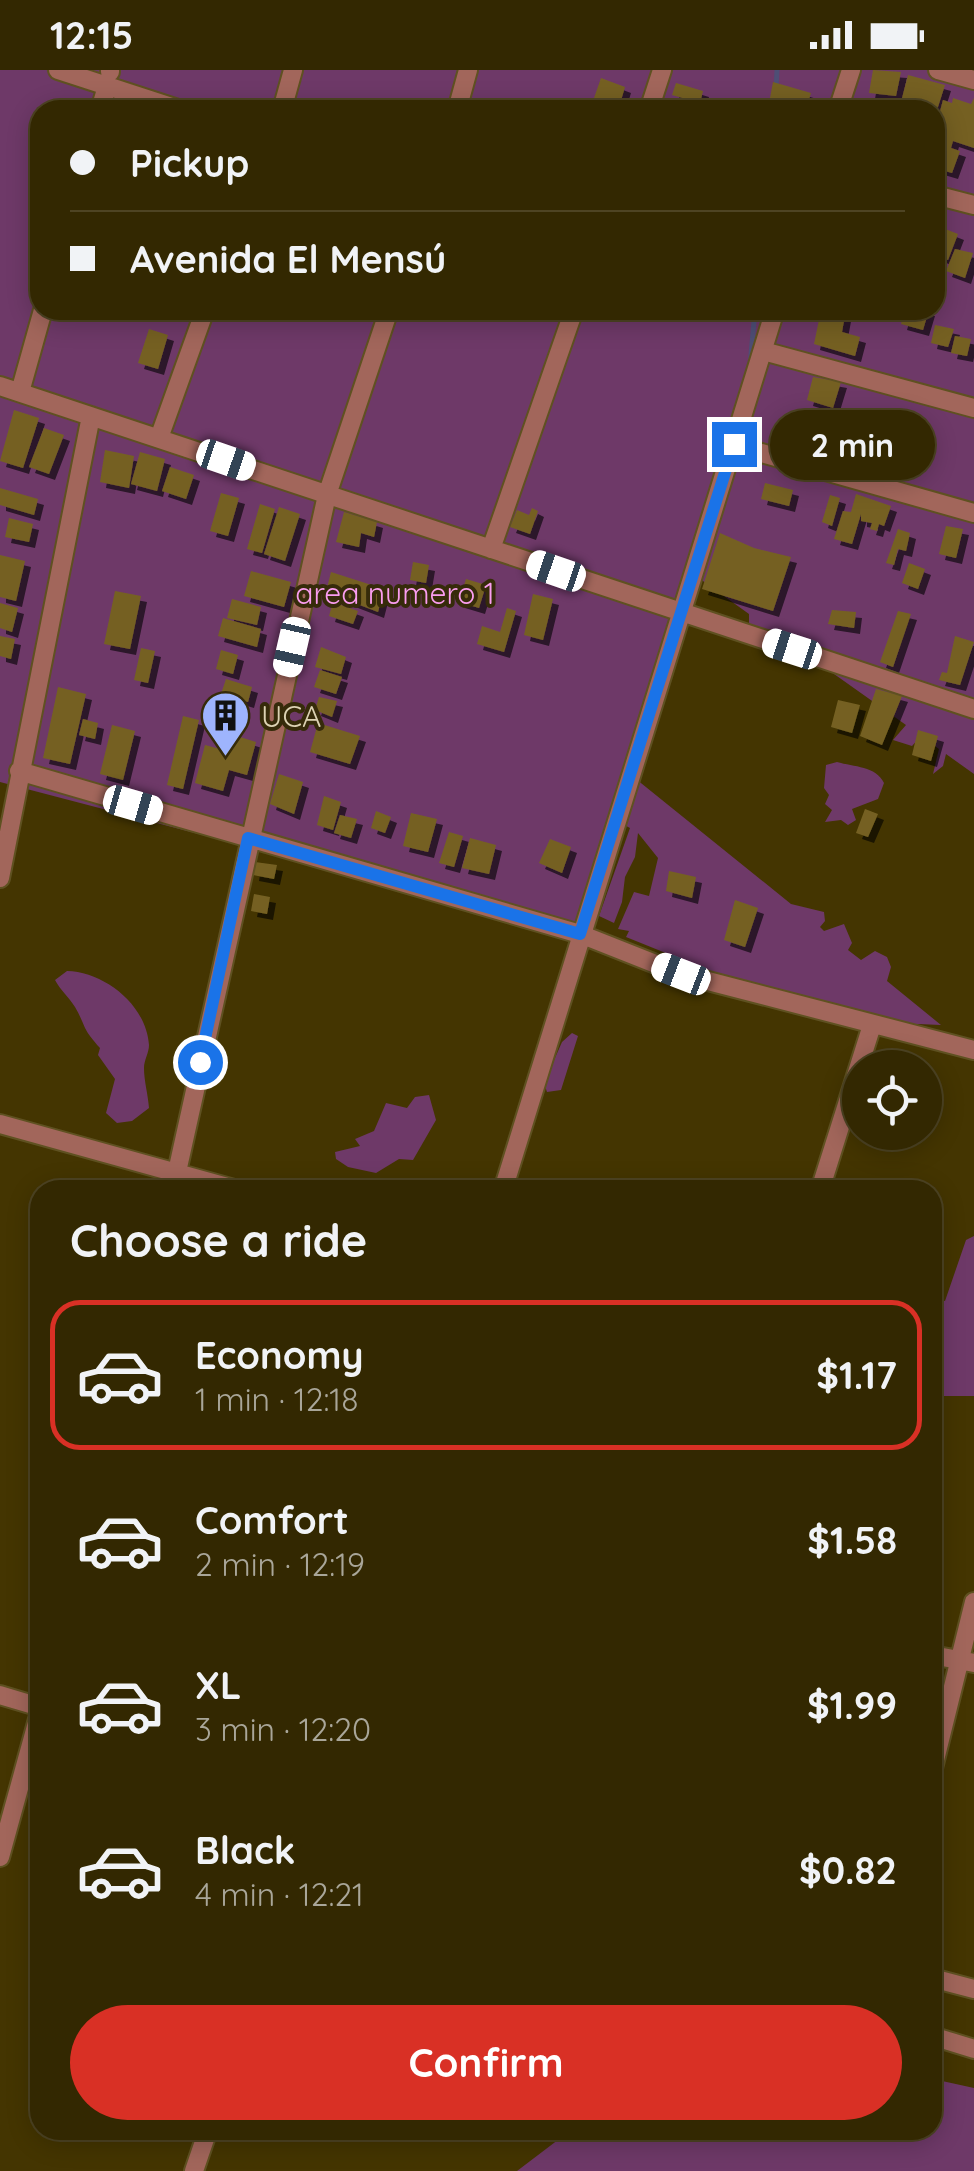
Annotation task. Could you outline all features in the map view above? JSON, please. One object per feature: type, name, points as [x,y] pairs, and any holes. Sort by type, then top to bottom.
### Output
[{"type":"street","points":[[58,70],[109,76],[160,100]]},
{"type":"street","points":[[285,100],[293,70]]},
{"type":"street","points":[[459,100],[468,70]]},
{"type":"street","points":[[652,100],[662,70]]},
{"type":"street","points":[[841,100],[851,70]]},
{"type":"street","points":[[938,70],[974,80]]},
{"type":"street","points":[[945,197],[974,205]]},
{"type":"street","points":[[20,392],[40,320]]},
{"type":"street","points":[[158,438],[201,320]]},
{"type":"street","points":[[175,1180],[327,494],[386,320]]},
{"type":"street","points":[[491,550],[571,320]]},
{"type":"street","points":[[506,1180],[773,320]]},
{"type":"street","points":[[762,351],[974,408]]},
{"type":"street","points":[[0,386],[974,709]]},
{"type":"street","points":[[0,878],[92,416]]},
{"type":"street","points":[[734,444],[974,512]]},
{"type":"street","points":[[19,771],[580,934],[681,974],[974,1050]]},
{"type":"street","points":[[823,1180],[872,1025]]},
{"type":"street","points":[[0,1124],[169,1180]]},
{"type":"street","points":[[942,1740],[967,1661],[974,1602]]},
{"type":"street","points":[[942,1657],[967,1661]]},
{"type":"street","points":[[0,1695],[30,1706]]},
{"type":"street","points":[[0,1855],[30,1746]]},
{"type":"street","points":[[942,1981],[974,1989]]},
{"type":"street","points":[[942,2039],[974,2049]]},
{"type":"street","points":[[194,2171],[205,2140]]},
{"type":"green space","name":"area numero 1","points":[[0,70],[974,70],[974,774],[946,754],[943,766],[933,774],[939,749],[921,736],[912,746],[893,740],[906,725],[772,630],[749,626],[749,614],[696,576],[631,775],[791,904],[824,912],[825,921],[820,927],[824,931],[844,924],[852,943],[848,950],[861,960],[875,951],[887,957],[891,967],[887,981],[941,1025],[918,1024],[913,1030],[755,989],[626,937],[629,931],[618,929],[634,892],[649,896],[658,858],[638,833],[635,857],[625,877],[614,923],[599,916],[630,828],[617,821],[580,934],[0,782]]},
{"type":"green space","points":[[837,762],[870,770],[884,783],[878,799],[852,809],[856,820],[848,825],[841,820],[825,822],[832,810],[825,804],[829,795],[824,788],[826,765]]},
{"type":"green space","points":[[67,971],[108,984],[140,1016],[149,1045],[144,1073],[149,1108],[132,1121],[117,1123],[106,1113],[115,1079],[98,1055],[100,1048],[73,1003],[55,980]]},
{"type":"green space","points":[[572,1033],[578,1036],[561,1090],[547,1092],[544,1083],[562,1042]]},
{"type":"green space","points":[[429,1095],[436,1120],[413,1160],[399,1159],[376,1173],[348,1167],[336,1159],[335,1152],[360,1146],[355,1139],[374,1131],[386,1103],[407,1108],[415,1097]]},
{"type":"green space","points":[[974,1236],[974,1396],[942,1396],[942,1300],[966,1240]]},
{"type":"green space","points":[[942,2081],[974,2088],[974,2171],[517,2171],[558,2140],[942,2140]]},
{"type":"building","points":[[873,70],[901,72],[896,96],[869,93]]},
{"type":"building","points":[[908,75],[945,85],[940,100],[902,100]]},
{"type":"building","points":[[601,78],[625,87],[621,100],[594,98]]},
{"type":"building","points":[[773,82],[811,93],[809,100],[770,98]]},
{"type":"building","points":[[676,83],[703,91],[701,100],[672,95]]},
{"type":"building","points":[[953,98],[971,104],[974,98],[974,148],[953,141],[951,148],[960,151],[952,173],[945,171],[945,101],[952,103]]},
{"type":"building","points":[[945,229],[958,234],[948,260],[945,259]]},
{"type":"building","points":[[955,249],[973,253],[965,278],[946,271]]},
{"type":"building","points":[[819,320],[844,320],[842,332],[860,337],[855,356],[814,344]]},
{"type":"building","points":[[902,320],[926,320],[923,330],[901,324]]},
{"type":"building","points":[[935,325],[954,329],[948,347],[931,343]]},
{"type":"building","points":[[149,329],[168,335],[158,369],[138,363]]},
{"type":"building","points":[[955,336],[971,339],[967,356],[951,353]]},
{"type":"building","points":[[813,377],[841,382],[833,408],[807,400]]},
{"type":"building","points":[[14,410],[39,418],[23,468],[0,461]]},
{"type":"building","points":[[820,413],[838,417],[834,431],[817,426]]},
{"type":"building","points":[[44,428],[64,435],[49,474],[29,467]]},
{"type":"building","points":[[105,450],[134,456],[129,488],[100,482]]},
{"type":"building","points":[[140,452],[165,459],[157,491],[131,484]]},
{"type":"building","points":[[170,467],[194,475],[186,499],[162,491]]},
{"type":"building","points":[[765,483],[793,490],[789,506],[761,499]]},
{"type":"building","points":[[0,488],[38,499],[34,515],[0,505]]},
{"type":"building","points":[[221,493],[239,498],[228,536],[210,531]]},
{"type":"building","points":[[856,494],[891,506],[884,526],[879,524],[877,531],[870,529],[872,523],[861,521],[861,514],[852,544],[834,539],[843,511],[851,512]]},
{"type":"building","points":[[830,495],[840,498],[832,526],[822,522]]},
{"type":"building","points":[[260,504],[275,509],[262,553],[247,549]]},
{"type":"building","points":[[279,507],[300,514],[285,561],[264,554]]},
{"type":"building","points":[[532,508],[538,511],[530,534],[510,527],[517,510],[529,515]]},
{"type":"building","points":[[344,512],[377,522],[374,537],[361,533],[359,547],[336,542]]},
{"type":"building","points":[[9,518],[33,524],[29,542],[5,537]]},
{"type":"building","points":[[946,526],[963,529],[956,558],[939,554]]},
{"type":"building","points":[[898,529],[910,533],[906,551],[898,549],[894,565],[886,563]]},
{"type":"building","points":[[720,533],[754,548],[791,557],[773,611],[702,589]]},
{"type":"building","points":[[0,555],[25,561],[16,601],[0,597]]},
{"type":"building","points":[[413,562],[429,565],[426,583],[410,580]]},
{"type":"building","points":[[909,563],[925,569],[918,589],[902,583]]},
{"type":"building","points":[[251,571],[291,582],[284,607],[244,596]]},
{"type":"building","points":[[331,572],[384,589],[378,612],[326,592]]},
{"type":"building","points":[[466,579],[486,585],[479,608],[459,602]]},
{"type":"building","points":[[115,591],[141,596],[130,649],[104,644]]},
{"type":"building","points":[[533,594],[553,599],[543,640],[524,635]]},
{"type":"building","name":"UCA","points":[[232,599],[261,607],[257,625],[227,618]]},
{"type":"building","name":"UCA","points":[[333,602],[358,611],[353,624],[329,616]]},
{"type":"building","points":[[0,603],[18,608],[12,632],[0,628]]},
{"type":"building","points":[[507,608],[516,611],[504,652],[477,644],[482,626],[500,632]]},
{"type":"building","points":[[832,610],[856,612],[854,628],[828,624]]},
{"type":"building","points":[[898,611],[911,614],[893,667],[880,662]]},
{"type":"building","name":"UCA","points":[[223,618],[261,629],[257,647],[218,636]]},
{"type":"building","points":[[0,636],[15,639],[11,659],[0,656]]},
{"type":"building","points":[[955,636],[974,642],[960,685],[939,680],[942,672],[947,673]]},
{"type":"building","name":"UCA","points":[[321,647],[346,657],[341,674],[315,667]]},
{"type":"building","points":[[141,648],[155,651],[148,683],[134,680]]},
{"type":"building","name":"UCA","points":[[221,650],[238,655],[233,674],[216,669]]},
{"type":"building","name":"UCA","points":[[320,670],[342,677],[336,694],[314,687]]},
{"type":"building","name":"UCA","points":[[226,679],[252,687],[248,702],[221,694]]},
{"type":"building","points":[[58,687],[86,694],[70,764],[43,758]]},
{"type":"building","points":[[876,689],[902,696],[882,745],[860,736]]},
{"type":"building","name":"UCA","points":[[319,697],[337,701],[332,717],[315,710]]},
{"type":"building","points":[[838,700],[860,705],[852,733],[831,727]]},
{"type":"building","name":"UCA","points":[[209,701],[235,709],[228,730],[203,723]]},
{"type":"building","name":"UCA","points":[[183,716],[199,720],[183,789],[167,785]]},
{"type":"building","points":[[83,719],[98,723],[95,739],[79,735]]},
{"type":"building","name":"UCA","points":[[318,723],[360,736],[350,764],[310,752]]},
{"type":"building","points":[[112,725],[135,731],[123,780],[100,774]]},
{"type":"building","points":[[918,730],[938,736],[931,761],[912,755]]},
{"type":"building","name":"UCA","points":[[224,732],[256,742],[247,775],[229,770],[223,791],[195,783],[205,745],[220,749]]},
{"type":"building","name":"UCA","points":[[279,774],[303,782],[294,814],[270,804]]},
{"type":"building","name":"UCA","points":[[324,796],[341,802],[333,830],[317,825]]},
{"type":"building","points":[[865,809],[878,814],[868,837],[856,833]]},
{"type":"building","points":[[376,811],[391,817],[385,833],[371,828]]},
{"type":"building","points":[[411,813],[437,819],[428,852],[403,846]]},
{"type":"building","name":"UCA","points":[[340,815],[357,819],[351,838],[334,833]]},
{"type":"building","points":[[449,832],[463,836],[454,867],[439,863]]},
{"type":"building","points":[[470,838],[496,845],[489,874],[462,868]]},
{"type":"building","points":[[550,839],[571,847],[562,873],[539,863]]},
{"type":"building","points":[[255,862],[277,865],[274,879],[253,875]]},
{"type":"building","points":[[669,871],[696,877],[692,898],[666,891]]},
{"type":"building","points":[[254,894],[270,897],[267,914],[251,911]]},
{"type":"building","points":[[735,900],[758,908],[745,947],[724,940]]},
{"type":"waterway","points":[[776,100],[777,70]]},
{"type":"waterway","points":[[750,366],[754,320]]},
{"type":"place","name":"UCA","points":[[226,758]]},
{"type":"route","points":[[200,1062],[248,838],[580,934],[684,614],[734,444]]}]
